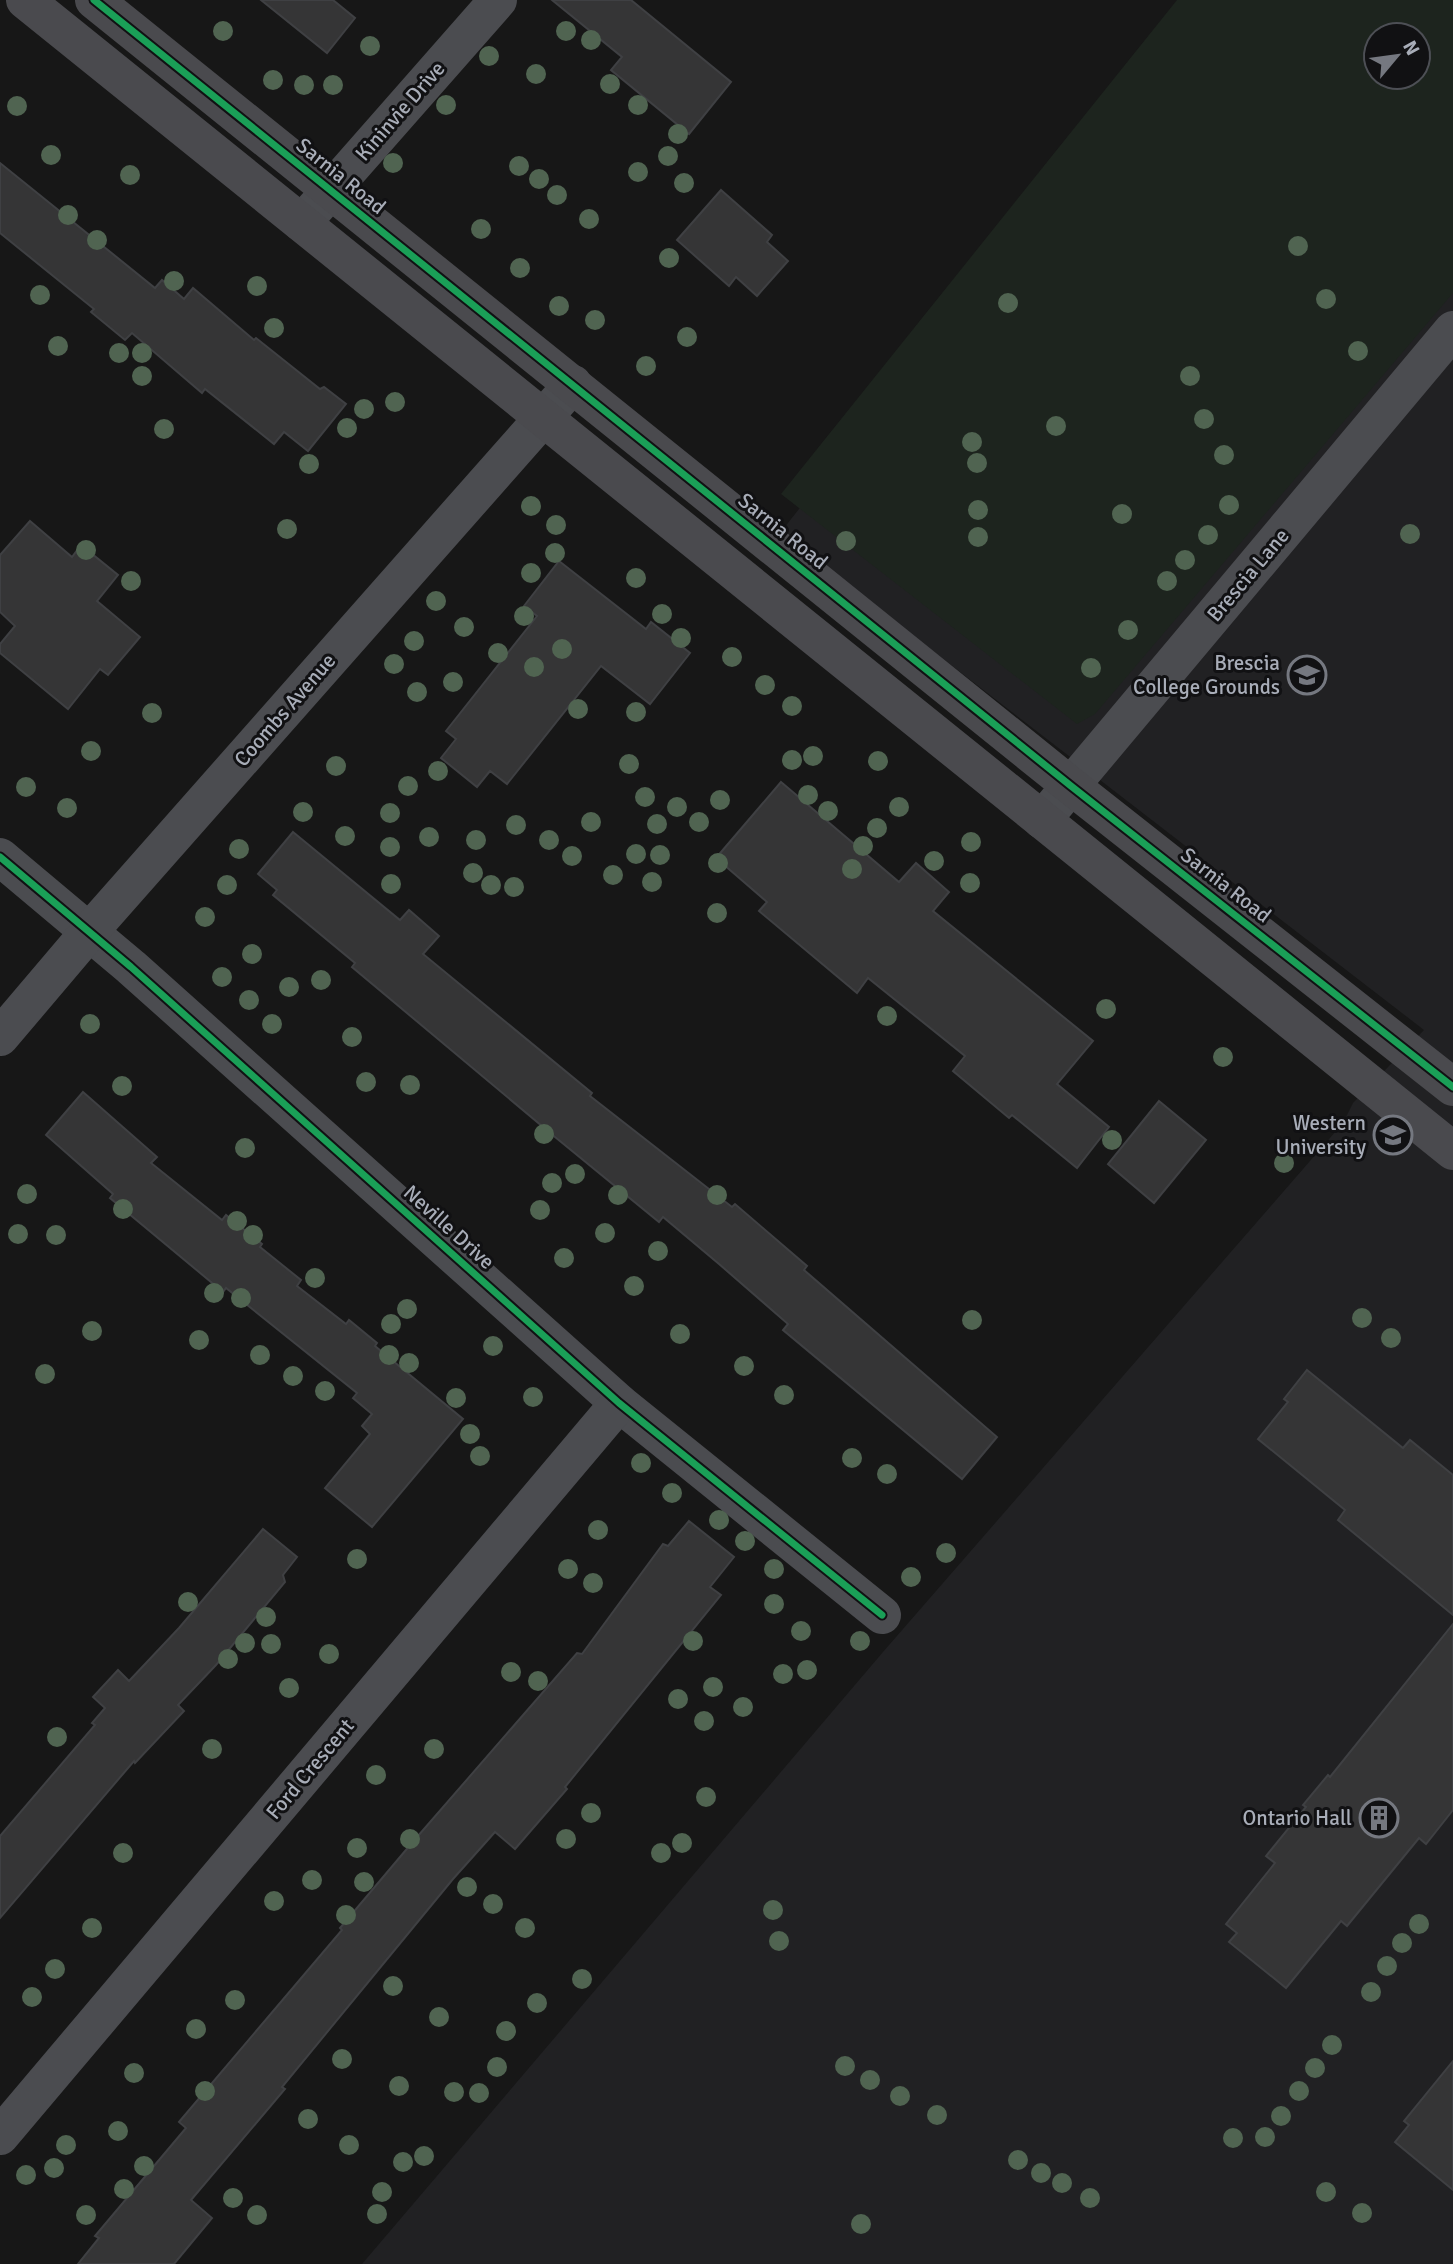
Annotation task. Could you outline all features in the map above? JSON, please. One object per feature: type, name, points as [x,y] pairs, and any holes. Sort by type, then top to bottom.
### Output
[{"type":"main road","points":[[25,0],[1453,1152]]},
{"type":"main road","name":"Sarnia Road","points":[[94,0],[1071,786],[1453,1087]]},
{"type":"street","name":"Kininvie Drive","points":[[302,223],[498,0]]},
{"type":"street","name":"Brescia Lane","points":[[1042,820],[1453,330]]},
{"type":"street","name":"Coombs Avenue","points":[[0,1037],[89,932],[573,384]]},
{"type":"street","name":"Neville Drive","points":[[0,857],[89,932],[619,1403],[882,1615]]},
{"type":"street","name":"Ford Crescent","points":[[0,2136],[619,1403]]},
{"type":"shaded area","points":[[1177,0],[1453,0],[1453,293],[1095,714],[1077,724],[781,494]]},
{"type":"shaded area","name":"Western University","points":[[1202,0],[1453,0],[1453,2264],[362,2264],[883,1652],[1343,1123],[1353,1103],[1424,1030],[780,533]]},
{"type":"building","points":[[261,0],[333,0],[355,18],[327,53]]},
{"type":"building","points":[[552,0],[631,0],[731,82],[689,134],[611,70],[622,57]]},
{"type":"building","points":[[0,163],[155,288],[162,280],[184,299],[193,288],[254,340],[256,338],[320,389],[324,387],[346,404],[308,451],[284,432],[274,444],[205,389],[202,393],[132,333],[125,340],[91,312],[94,309],[0,233]]},
{"type":"building","points":[[721,190],[772,235],[767,242],[788,261],[757,296],[736,277],[729,286],[677,240]]},
{"type":"building","points":[[30,521],[72,557],[81,545],[118,575],[97,601],[140,637],[108,675],[100,669],[68,709],[0,653],[0,644],[15,626],[0,612],[0,555]]},
{"type":"building","points":[[559,561],[646,629],[651,622],[690,653],[650,704],[601,666],[507,784],[490,771],[477,787],[441,758],[456,739],[446,731],[537,616],[524,606]]},
{"type":"building","points":[[781,782],[899,882],[916,863],[949,892],[933,911],[1093,1041],[1057,1084],[1109,1127],[1077,1168],[1012,1115],[1009,1118],[953,1071],[965,1056],[868,978],[857,993],[759,911],[767,902],[716,858]]},
{"type":"building","points":[[293,832],[400,920],[409,910],[439,936],[423,954],[592,1093],[590,1096],[732,1207],[735,1204],[807,1266],[804,1270],[997,1437],[962,1479],[783,1330],[788,1324],[719,1264],[663,1217],[659,1222],[555,1137],[352,967],[355,963],[273,895],[277,890],[258,874]]},
{"type":"building","points":[[83,1092],[157,1157],[151,1163],[222,1220],[226,1215],[262,1244],[260,1247],[301,1280],[297,1286],[346,1324],[349,1320],[377,1343],[375,1346],[463,1419],[372,1527],[325,1488],[370,1434],[362,1426],[372,1414],[353,1398],[357,1393],[226,1288],[223,1292],[110,1198],[113,1194],[46,1135]]},
{"type":"building","points":[[1159,1101],[1206,1140],[1154,1203],[1108,1164]]},
{"type":"building","points":[[1307,1370],[1403,1448],[1410,1440],[1453,1475],[1453,1615],[1338,1520],[1345,1510],[1258,1439],[1288,1402],[1284,1399]]},
{"type":"building","points":[[689,1521],[734,1557],[710,1587],[721,1595],[565,1787],[567,1789],[515,1849],[495,1832],[453,1879],[282,2087],[285,2089],[191,2200],[212,2218],[174,2264],[78,2264],[99,2238],[95,2236],[186,2128],[179,2122],[342,1930],[340,1928],[411,1844],[577,1653],[582,1654],[663,1544],[668,1546]]},
{"type":"building","points":[[263,1529],[297,1557],[283,1575],[285,1582],[216,1665],[178,1705],[184,1711],[135,1763],[134,1761],[0,1918],[0,1836],[95,1725],[92,1723],[105,1708],[93,1697],[118,1670],[129,1681],[179,1628]]},
{"type":"building","name":"Ontario Hall","points":[[1453,1624],[1453,1810],[1426,1844],[1419,1838],[1347,1926],[1341,1921],[1286,1988],[1229,1942],[1237,1933],[1226,1924],[1275,1863],[1266,1856],[1306,1807],[1303,1805],[1328,1775],[1330,1777]]},
{"type":"building","points":[[1453,2061],[1453,2190],[1395,2142],[1409,2125],[1404,2121]]},
{"type":"cycle path","points":[[94,0],[1071,786],[1453,1087]]},
{"type":"cycle path","points":[[0,857],[131,967],[619,1403],[882,1615]]},
{"type":"place","name":"Brescia College Grounds","points":[[1307,675]]},
{"type":"place","name":"Western University","points":[[1393,1135]]},
{"type":"place","name":"Ontario Hall","points":[[1379,1818]]}]
